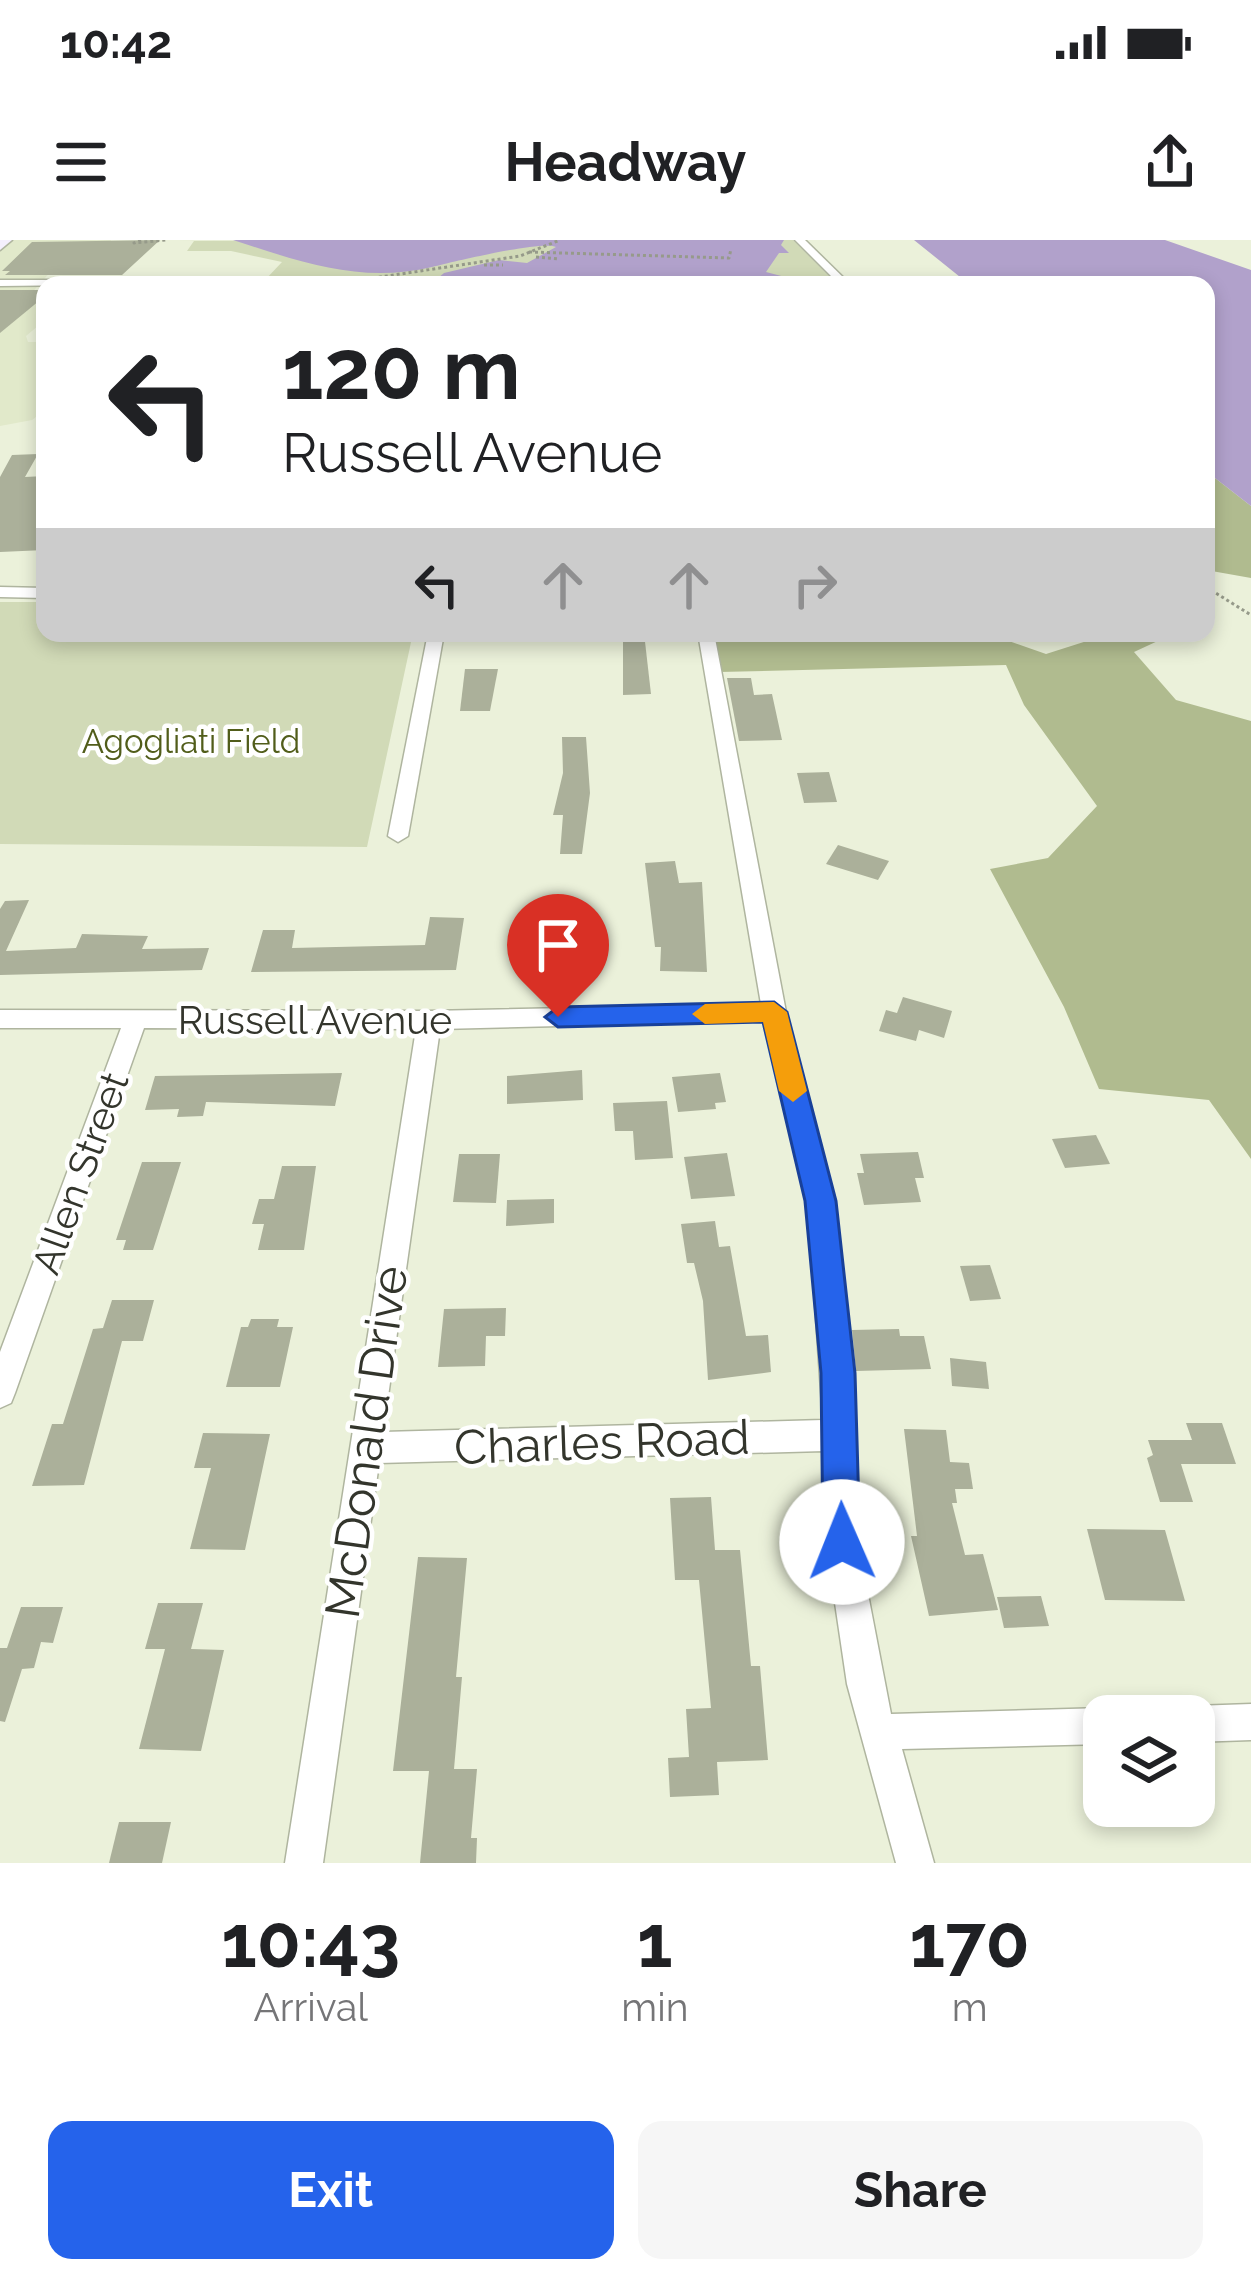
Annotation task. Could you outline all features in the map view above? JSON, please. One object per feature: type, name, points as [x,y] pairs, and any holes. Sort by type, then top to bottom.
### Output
[{"type":"street","points":[[800,240],[837,276]]},
{"type":"street","points":[[0,283],[36,283]]},
{"type":"street","points":[[0,592],[36,593]]},
{"type":"street","points":[[398,836],[434,642]]},
{"type":"street","points":[[708,642],[774,1012],[820,1201],[839,1435],[842,1542],[878,1732],[915,1863]]},
{"type":"street","name":"Russell Avenue","points":[[0,1019],[429,1020],[774,1012]]},
{"type":"street","name":"McDonald Drive","points":[[304,1863],[429,1020]]},
{"type":"street","name":"Allen Street","points":[[0,1393],[136,1021]]},
{"type":"street","name":"Charles Road","points":[[365,1448],[839,1435]]},
{"type":"street","points":[[1215,1723],[1251,1722]]},
{"type":"street","points":[[878,1732],[1083,1727]]},
{"type":"path","points":[[141,240],[134,242],[166,240]]},
{"type":"path","points":[[529,252],[560,240]]},
{"type":"path","points":[[385,276],[529,252],[712,259],[729,258],[731,249]]},
{"type":"path","points":[[536,256],[560,259]]},
{"type":"path","points":[[484,265],[503,265]]},
{"type":"path","points":[[1215,593],[1251,615]]},
{"type":"shaded area","points":[[0,240],[111,240],[104,250],[54,268],[47,276],[36,276],[36,288],[26,299],[36,301],[36,328],[26,336],[28,342],[36,342],[36,417],[0,426]]},
{"type":"shaded area","points":[[233,240],[784,240],[781,245],[789,253],[779,253],[766,272],[781,276],[440,276],[499,260],[527,263],[556,247],[548,246],[406,272],[356,272],[307,263]]},
{"type":"shaded area","points":[[914,240],[1165,240],[1251,270],[1251,506],[1215,478],[1215,276],[959,276]]},
{"type":"shaded area","points":[[1215,478],[1251,506],[1251,578],[1215,572]]},
{"type":"shaded area","points":[[716,642],[1012,642],[1046,654],[1084,642],[1156,642],[1134,652],[1176,700],[1251,721],[1251,1159],[1209,1100],[1099,1089],[1064,1007],[990,869],[1048,858],[1097,806],[1024,705],[1006,665],[719,672]]},
{"type":"green space","points":[[793,240],[829,276],[269,276],[282,262],[231,251],[187,251],[194,241],[171,241]]},
{"type":"green space","name":"Agogliati Field","points":[[0,602],[36,602],[36,642],[411,642],[367,847],[0,844]]},
{"type":"building","points":[[160,240],[122,275],[5,275],[10,271],[2,271],[32,242]]},
{"type":"building","points":[[0,290],[36,290],[36,303],[0,333]]},
{"type":"building","points":[[36,454],[25,477],[36,476],[36,550],[0,552],[0,477],[12,455]]},
{"type":"building","points":[[623,642],[645,642],[651,694],[623,695]]},
{"type":"building","points":[[465,669],[498,669],[490,711],[460,711]]},
{"type":"building","points":[[727,678],[751,678],[754,695],[772,694],[782,740],[739,741]]},
{"type":"building","points":[[562,737],[586,737],[590,793],[582,854],[560,854],[563,815],[553,815],[563,773]]},
{"type":"building","points":[[829,772],[837,802],[804,803],[797,773]]},
{"type":"building","points":[[838,845],[889,861],[878,880],[826,864]]},
{"type":"building","points":[[675,861],[679,883],[702,882],[707,972],[660,971],[661,947],[655,947],[645,863]]},
{"type":"building","points":[[29,900],[6,951],[76,948],[82,934],[148,936],[142,949],[209,948],[202,970],[0,975],[0,909],[5,901]]},
{"type":"building","points":[[430,917],[464,918],[456,970],[251,972],[263,930],[295,930],[292,948],[425,945]]},
{"type":"building","points":[[575,935],[575,940],[585,940],[586,965],[546,966],[546,936]]},
{"type":"building","points":[[903,997],[952,1011],[944,1038],[919,1030],[916,1041],[879,1031],[886,1010],[897,1013]]},
{"type":"building","points":[[582,1070],[583,1100],[507,1104],[507,1076]]},
{"type":"building","points":[[342,1073],[335,1106],[206,1102],[203,1116],[177,1117],[179,1109],[145,1110],[155,1076]]},
{"type":"building","points":[[720,1073],[726,1102],[715,1103],[716,1109],[678,1112],[672,1077]]},
{"type":"building","points":[[667,1101],[673,1158],[635,1160],[633,1131],[615,1131],[613,1103]]},
{"type":"building","points":[[1096,1135],[1110,1164],[1065,1168],[1052,1139]]},
{"type":"building","points":[[918,1152],[924,1178],[915,1178],[921,1202],[864,1205],[857,1173],[864,1173],[860,1154]]},
{"type":"building","points":[[727,1153],[735,1196],[691,1199],[684,1157]]},
{"type":"building","points":[[459,1154],[500,1154],[496,1203],[453,1202]]},
{"type":"building","points":[[142,1162],[181,1162],[153,1250],[123,1250],[126,1240],[116,1240]]},
{"type":"building","points":[[282,1166],[316,1166],[304,1250],[258,1250],[264,1224],[252,1224],[259,1199],[274,1199]]},
{"type":"building","points":[[554,1199],[554,1223],[506,1226],[507,1200]]},
{"type":"building","points":[[715,1221],[719,1247],[730,1246],[746,1336],[768,1335],[771,1372],[708,1380],[703,1301],[694,1263],[687,1263],[681,1224]]},
{"type":"building","points":[[990,1265],[1001,1299],[970,1301],[960,1266]]},
{"type":"building","points":[[112,1300],[154,1300],[143,1341],[122,1341],[84,1485],[32,1486],[52,1424],[63,1424],[93,1329],[103,1328]]},
{"type":"building","points":[[506,1308],[505,1336],[486,1336],[485,1366],[438,1367],[444,1309]]},
{"type":"building","points":[[251,1319],[279,1319],[277,1327],[293,1327],[280,1387],[226,1387],[241,1327],[248,1327]]},
{"type":"building","points":[[899,1329],[900,1336],[924,1336],[931,1369],[856,1371],[852,1330]]},
{"type":"building","points":[[950,1358],[986,1362],[989,1389],[952,1386]]},
{"type":"building","points":[[1186,1423],[1222,1423],[1236,1464],[1181,1464],[1193,1502],[1160,1502],[1147,1458],[1153,1455],[1148,1440],[1192,1440]]},
{"type":"building","points":[[904,1429],[946,1430],[950,1462],[969,1463],[973,1489],[955,1489],[957,1503],[952,1503],[965,1555],[983,1554],[998,1610],[929,1616],[911,1536],[917,1536]]},
{"type":"building","points":[[203,1433],[270,1434],[245,1550],[190,1549],[211,1468],[194,1468]]},
{"type":"building","points":[[711,1497],[715,1550],[740,1550],[751,1666],[760,1666],[768,1760],[717,1762],[719,1795],[670,1797],[668,1758],[689,1757],[686,1709],[711,1708],[699,1580],[675,1580],[670,1498]]},
{"type":"building","points":[[1087,1529],[1165,1530],[1185,1601],[1105,1600]]},
{"type":"building","points":[[418,1557],[467,1558],[456,1677],[462,1677],[454,1769],[477,1769],[471,1838],[477,1838],[476,1863],[420,1863],[429,1771],[393,1771]]},
{"type":"building","points":[[1041,1596],[1049,1626],[1004,1628],[997,1597]]},
{"type":"building","points":[[158,1603],[203,1603],[191,1649],[224,1650],[201,1751],[139,1749],[165,1649],[145,1649]]},
{"type":"building","points":[[21,1607],[63,1607],[53,1643],[41,1642],[34,1668],[22,1669],[5,1722],[0,1721],[0,1648],[7,1648]]},
{"type":"building","points":[[119,1822],[171,1822],[162,1863],[109,1863]]},
{"type":"slow traffic","points":[[705,1014],[774,1012],[793,1091]]},
{"type":"route","points":[[558,1017],[774,1012],[820,1201],[838,1373],[842,1542]]}]
